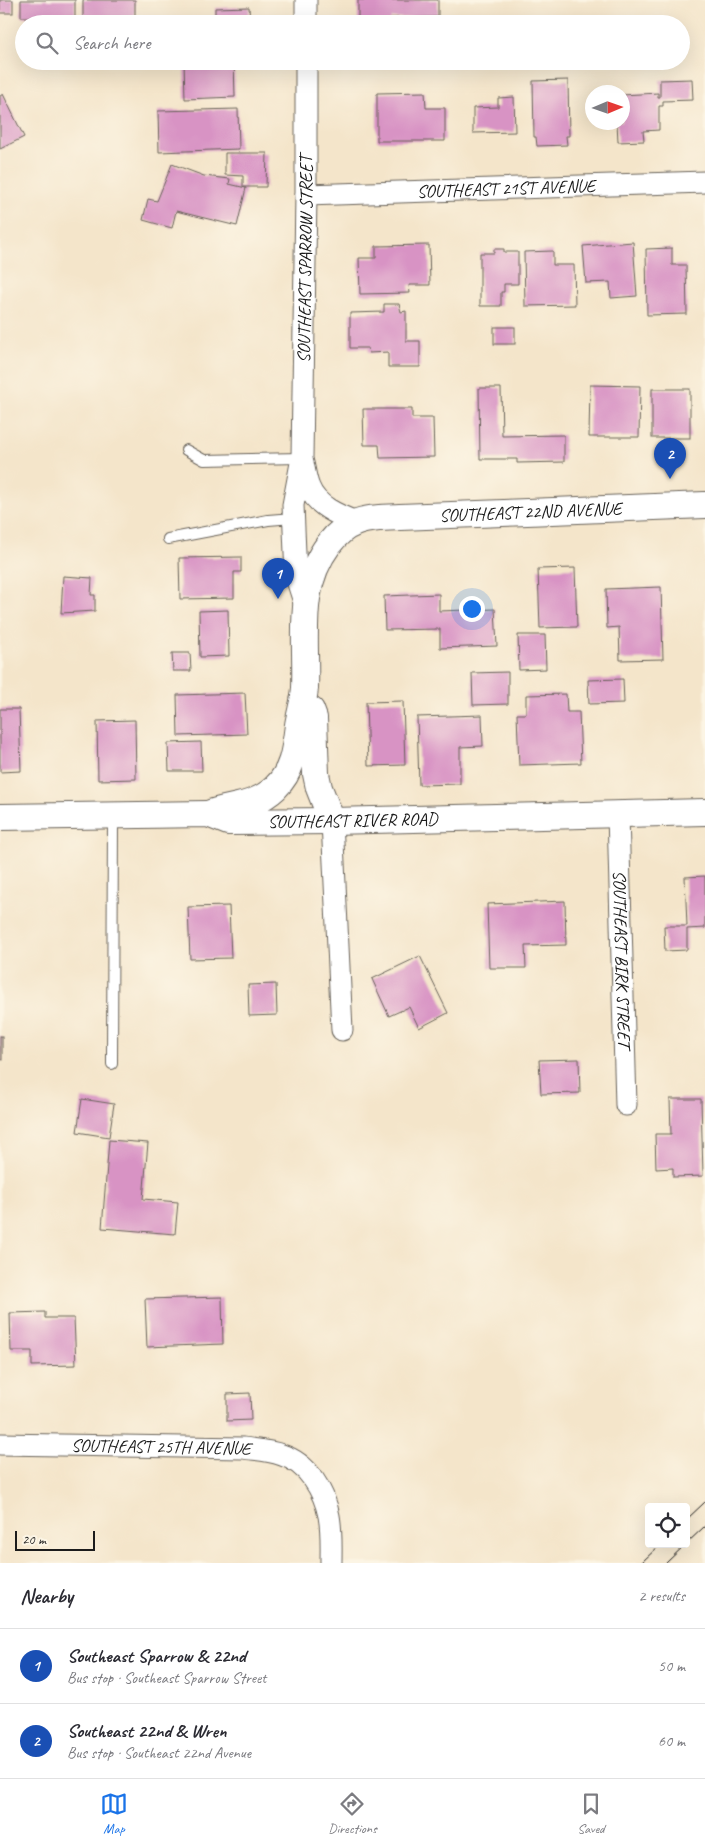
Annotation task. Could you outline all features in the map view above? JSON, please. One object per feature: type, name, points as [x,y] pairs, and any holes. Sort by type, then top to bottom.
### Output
[{"type":"street","points":[[306,0],[306,15]]},
{"type":"street","name":"SOUTHEAST SPARROW STREET","points":[[305,605],[296,577],[293,505],[302,458],[306,70]]},
{"type":"street","name":"SOUTHEAST 21ST AVENUE","points":[[306,195],[705,182]]},
{"type":"street","name":"SOUTHEAST SPARROW STREET","points":[[302,458],[309,488],[317,500],[337,515],[356,522]]},
{"type":"street","name":"SOUTHEAST 22ND AVENUE","points":[[356,522],[443,514],[705,506]]},
{"type":"street","name":"SOUTHEAST SPARROW STREET","points":[[208,814],[260,800],[275,788],[283,778],[294,756],[305,690],[305,605],[309,586],[325,550],[336,535],[356,522]]},
{"type":"street","points":[[305,690],[314,718],[315,762],[319,788],[332,821],[342,1030]]},
{"type":"street","name":"SOUTHEAST RIVER ROAD","points":[[0,816],[208,814],[228,822],[705,812]]},
{"type":"street","name":"SOUTHEAST BIRK STREET","points":[[618,814],[626,1104]]},
{"type":"street","name":"SOUTHEAST 25TH AVENUE","points":[[0,1444],[265,1450],[293,1460],[305,1468],[321,1493],[330,1518],[331,1563]]},
{"type":"lane","points":[[186,450],[204,460],[302,458]]},
{"type":"lane","points":[[168,538],[268,520],[293,518]]},
{"type":"lane","points":[[112,1064],[113,815]]},
{"type":"building","points":[[0,0],[13,0],[13,13],[0,13]]},
{"type":"building","points":[[21,0],[75,0],[75,15],[21,15]]},
{"type":"building","points":[[83,0],[135,0],[135,15],[83,15]]},
{"type":"building","points":[[358,0],[438,0],[438,15],[358,15]]},
{"type":"building","points":[[249,7],[249,15],[215,15],[215,8]]},
{"type":"building","points":[[184,70],[234,70],[235,97],[185,99]]},
{"type":"building","points":[[692,79],[693,100],[663,101],[663,106],[659,106],[659,130],[643,131],[644,141],[618,142],[617,130],[630,130],[630,95],[658,93],[658,97],[660,97],[660,80]]},
{"type":"building","points":[[568,80],[569,136],[566,136],[567,145],[537,146],[536,137],[534,137],[533,81]]},
{"type":"building","points":[[425,92],[426,108],[445,108],[445,141],[377,141],[377,93]]},
{"type":"building","points":[[3,94],[24,137],[0,149],[0,96]]},
{"type":"building","points":[[514,97],[515,132],[473,133],[473,108],[498,107],[498,98]]},
{"type":"building","points":[[238,109],[239,149],[159,152],[158,111]]},
{"type":"building","points":[[225,153],[267,153],[266,187],[243,187],[243,176],[225,175]]},
{"type":"building","points":[[172,164],[204,176],[230,179],[229,184],[246,188],[237,226],[176,211],[172,228],[143,220],[148,199],[157,201]]},
{"type":"building","points":[[633,242],[637,296],[611,298],[610,282],[586,283],[583,246]]},
{"type":"building","points":[[429,245],[430,285],[409,285],[410,293],[360,294],[359,258],[376,258],[376,246]]},
{"type":"building","points":[[672,248],[672,265],[686,265],[687,314],[647,315],[646,249]]},
{"type":"building","points":[[494,249],[504,249],[504,252],[518,252],[518,284],[504,284],[504,292],[501,292],[501,306],[480,306],[480,253],[494,253]]},
{"type":"building","points":[[553,251],[553,265],[574,265],[575,305],[525,306],[524,252]]},
{"type":"building","points":[[384,304],[399,304],[401,312],[406,311],[406,341],[420,341],[420,367],[388,367],[388,352],[369,353],[368,348],[350,348],[350,313],[384,312]]},
{"type":"building","points":[[494,327],[515,327],[515,344],[494,344]]},
{"type":"building","points":[[590,385],[640,386],[639,437],[589,437]]},
{"type":"building","points":[[479,388],[501,388],[502,436],[564,435],[564,462],[517,463],[517,459],[480,459]]},
{"type":"building","points":[[652,389],[690,389],[690,438],[652,438]]},
{"type":"building","points":[[363,409],[412,409],[412,418],[433,418],[434,457],[380,458],[379,445],[364,445]]},
{"type":"building","points":[[241,557],[241,572],[234,572],[234,598],[180,599],[179,558]]},
{"type":"building","points":[[575,568],[577,627],[540,628],[538,569]]},
{"type":"building","points":[[63,576],[92,578],[91,595],[95,595],[95,611],[61,613]]},
{"type":"building","points":[[661,587],[663,659],[620,660],[619,627],[607,628],[606,589]]},
{"type":"building","points":[[439,594],[439,611],[495,609],[497,646],[440,648],[440,629],[385,630],[384,596]]},
{"type":"building","points":[[228,610],[229,656],[200,657],[199,611]]},
{"type":"building","points":[[518,635],[545,635],[546,669],[519,670]]},
{"type":"building","points":[[172,653],[190,653],[191,671],[173,671]]},
{"type":"building","points":[[508,672],[508,704],[473,705],[472,673]]},
{"type":"building","points":[[623,679],[624,703],[589,704],[588,680]]},
{"type":"building","points":[[245,693],[247,734],[178,736],[177,695]]},
{"type":"building","points":[[566,694],[567,712],[579,712],[581,763],[519,765],[517,714],[526,714],[526,695]]},
{"type":"building","points":[[403,701],[405,765],[368,766],[366,702]]},
{"type":"building","points":[[0,709],[19,709],[21,771],[0,772]]},
{"type":"building","points":[[482,715],[483,746],[460,747],[460,784],[419,785],[417,717]]},
{"type":"building","points":[[135,720],[136,779],[98,780],[97,721]]},
{"type":"building","points":[[201,742],[202,771],[169,771],[168,743]]},
{"type":"building","points":[[705,876],[705,928],[687,929],[687,950],[665,951],[664,926],[687,926],[685,877]]},
{"type":"building","points":[[565,901],[566,945],[525,946],[526,968],[489,968],[487,904]]},
{"type":"building","points":[[229,906],[231,958],[190,959],[188,907]]},
{"type":"building","points":[[420,956],[448,1013],[419,1028],[409,1007],[389,1016],[372,979]]},
{"type":"building","points":[[276,984],[277,1015],[249,1016],[248,985]]},
{"type":"building","points":[[0,1036],[2,1036],[2,1060],[0,1060]]},
{"type":"building","points":[[579,1059],[580,1093],[541,1094],[539,1060]]},
{"type":"building","points":[[82,1099],[114,1104],[109,1137],[77,1132]]},
{"type":"building","points":[[670,1099],[701,1099],[703,1176],[673,1177],[673,1168],[656,1169],[655,1134],[671,1134]]},
{"type":"building","points":[[109,1140],[148,1143],[143,1199],[178,1202],[175,1234],[102,1228]]},
{"type":"building","points":[[222,1297],[223,1344],[147,1347],[145,1299]]},
{"type":"building","points":[[45,1312],[45,1318],[74,1318],[76,1365],[32,1366],[32,1351],[11,1351],[10,1313]]},
{"type":"building","points":[[250,1393],[251,1420],[227,1421],[227,1394]]},
{"type":"tram line","points":[[690,1516],[705,1502]]},
{"type":"tram line","points":[[690,1540],[705,1526]]},
{"type":"tram line","points":[[641,1563],[657,1548]]},
{"type":"tram line","points":[[666,1563],[682,1548]]},
{"type":"place","name":"Southeast 22nd & Wren","points":[[670,479]]},
{"type":"place","name":"Southeast Sparrow & 22nd","points":[[278,599]]}]
